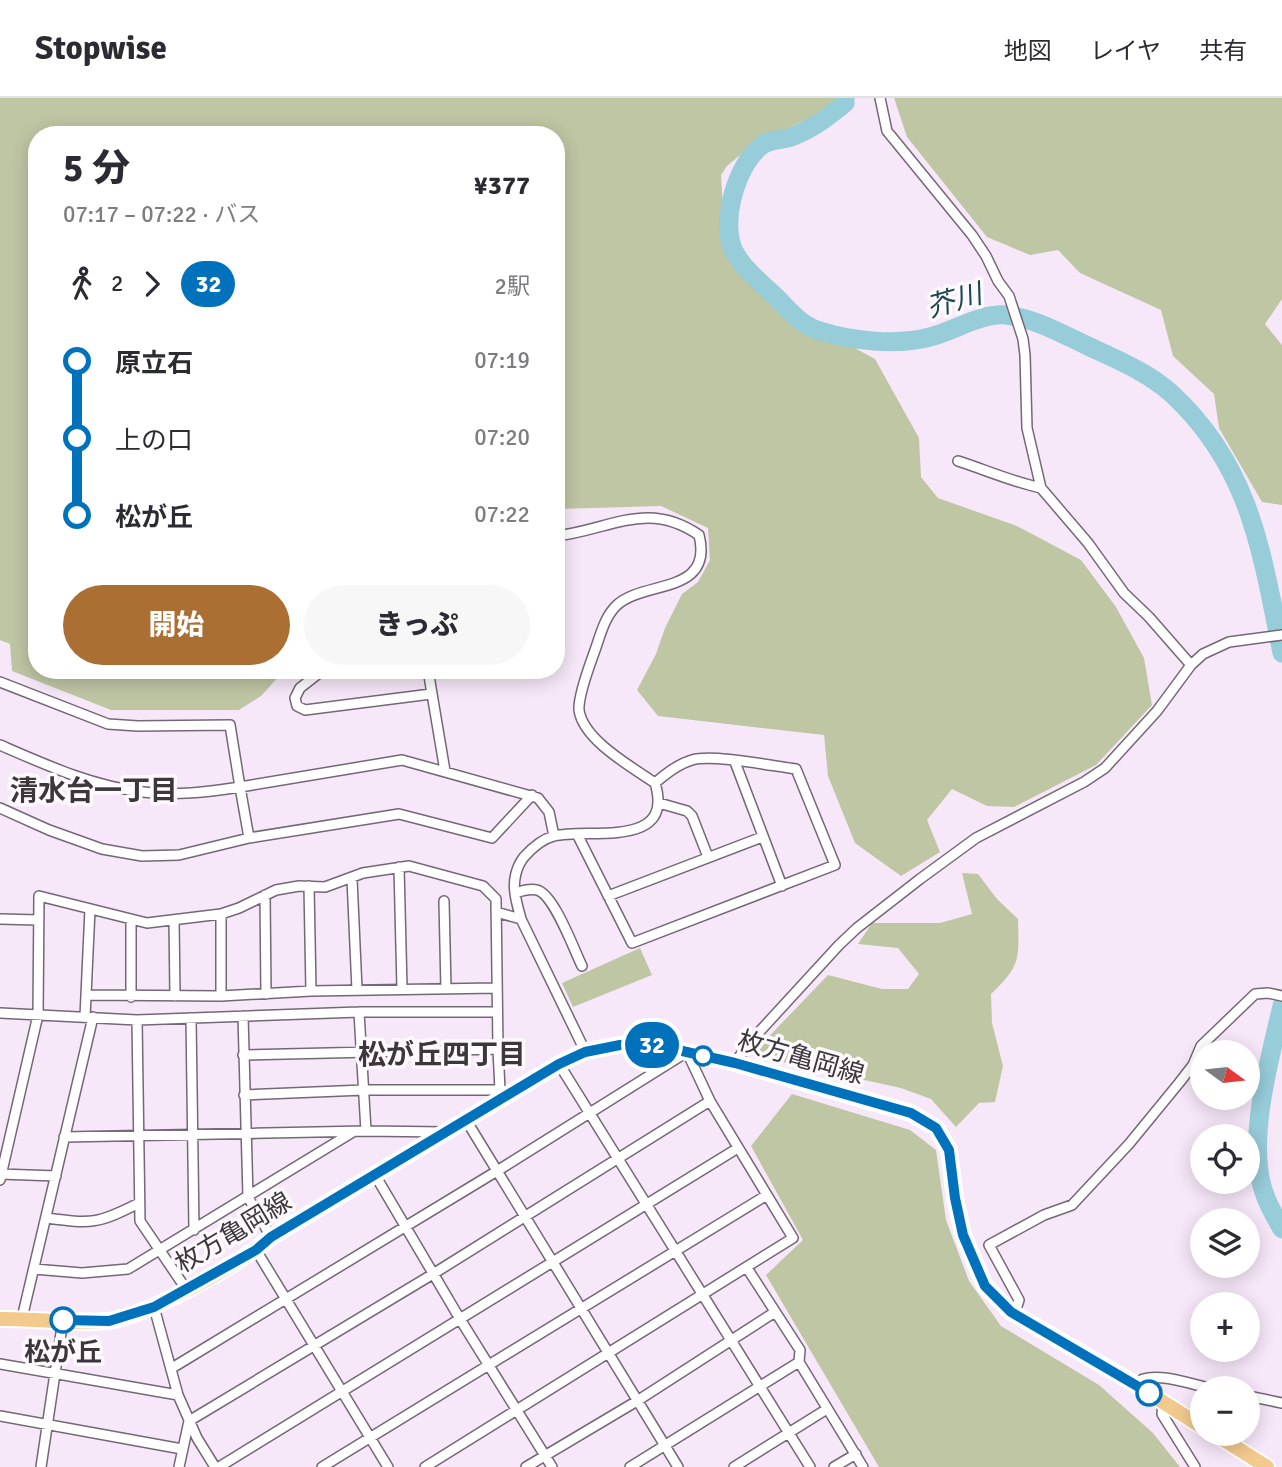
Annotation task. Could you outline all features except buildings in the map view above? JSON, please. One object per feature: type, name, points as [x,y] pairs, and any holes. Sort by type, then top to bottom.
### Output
[{"type":"main road","name":"枚方亀岡線","points":[[0,1319],[109,1321],[154,1307],[256,1250],[271,1237],[466,1120],[502,1093],[585,1052],[620,1045],[656,1045],[735,1063],[911,1113],[936,1128],[949,1150],[963,1235],[985,1286],[1011,1312],[1190,1419]]},
{"type":"main road","points":[[1234,1446],[1267,1467]]},
{"type":"street","points":[[880,98],[887,131],[972,235],[1011,303],[1023,340],[1027,428],[1041,488],[1088,543],[1124,593],[1191,665]]},
{"type":"street","points":[[958,461],[1015,482],[1041,488]]},
{"type":"street","points":[[565,534],[634,517],[652,517],[677,524],[699,535],[701,545],[700,558],[683,580],[669,587],[639,592],[616,606],[610,614],[591,661],[579,710],[592,737],[654,783],[659,803],[657,813],[642,827],[629,831],[554,836],[542,841],[519,864],[515,880],[514,893],[521,919],[585,1052]]},
{"type":"street","points":[[735,1063],[749,1043],[857,928],[976,838],[1084,782],[1105,768],[1157,712],[1191,665],[1214,647],[1229,642],[1282,635]]},
{"type":"street","points":[[312,679],[300,688],[295,698],[297,706],[305,710],[431,694]]},
{"type":"street","points":[[429,679],[445,771]]},
{"type":"street","points":[[0,682],[108,723],[230,725],[249,838]]},
{"type":"street","points":[[0,745],[80,778],[122,789],[174,794],[240,788],[402,760],[538,798],[550,812],[554,836]]},
{"type":"street","points":[[577,834],[632,943],[835,865],[796,769],[693,760],[673,769],[654,783]]},
{"type":"street","points":[[735,762],[782,886]]},
{"type":"street","points":[[0,808],[49,830],[103,849],[142,856],[179,855],[249,838],[399,814],[492,838],[532,796]]},
{"type":"street","points":[[659,803],[687,811],[708,857]]},
{"type":"street","points":[[608,896],[762,837]]},
{"type":"street","points":[[55,1176],[0,1176],[37,1015],[39,896],[147,923],[221,914],[276,890],[324,887],[363,873],[409,866],[483,887],[496,899],[496,988],[502,1093],[364,1090],[244,1095]]},
{"type":"street","points":[[399,867],[402,989]]},
{"type":"street","points":[[352,879],[357,990]]},
{"type":"street","points":[[309,887],[311,991]]},
{"type":"street","points":[[514,893],[527,889],[538,890],[545,895],[553,904],[582,966]]},
{"type":"street","points":[[265,895],[265,994]]},
{"type":"street","points":[[444,901],[446,989]]},
{"type":"street","points":[[22,1318],[47,1218],[89,1017],[86,995],[90,909]]},
{"type":"street","points":[[496,912],[521,919]]},
{"type":"street","points":[[221,914],[221,996]]},
{"type":"street","points":[[0,919],[38,919]]},
{"type":"street","points":[[131,919],[131,997]]},
{"type":"street","points":[[174,920],[175,996]]},
{"type":"street","points":[[86,995],[221,996],[311,991],[496,988]]},
{"type":"street","points":[[1011,1312],[1017,1306],[1018,1300],[989,1245],[1044,1215],[1072,1205],[1129,1144],[1179,1083],[1193,1065],[1201,1046],[1255,995],[1268,993],[1282,996]]},
{"type":"street","points":[[0,1013],[137,1020],[359,1012],[497,1012]]},
{"type":"street","points":[[359,1012],[366,1131]]},
{"type":"street","points":[[243,1016],[248,1197],[271,1237]]},
{"type":"street","points":[[191,1018],[194,1230]]},
{"type":"street","points":[[137,1020],[140,1221],[186,1290]]},
{"type":"street","points":[[243,1055],[498,1049]]},
{"type":"street","points":[[172,1367],[497,1171],[687,1052],[710,1101],[793,1238],[425,1467]]},
{"type":"street","points":[[559,1064],[810,1467]]},
{"type":"street","points":[[179,1467],[189,1421],[433,1274],[710,1101]]},
{"type":"street","points":[[466,1120],[678,1467]]},
{"type":"street","points":[[64,1137],[354,1131],[444,1132]]},
{"type":"street","points":[[34,1269],[82,1273],[128,1269],[354,1131]]},
{"type":"street","points":[[154,1307],[178,1395],[197,1438],[217,1467],[738,1148]]},
{"type":"street","points":[[375,1175],[404,1227],[552,1467]]},
{"type":"street","points":[[323,1467],[767,1195]]},
{"type":"street","points":[[47,1218],[92,1223],[108,1219],[139,1203]]},
{"type":"street","points":[[256,1250],[388,1467]]},
{"type":"street","points":[[747,1268],[800,1350],[799,1362],[863,1467]]},
{"type":"street","points":[[526,1467],[637,1401],[775,1312]]},
{"type":"street","points":[[41,1467],[63,1320]]},
{"type":"street","points":[[630,1467],[799,1362]]},
{"type":"street","points":[[0,1364],[178,1395]]},
{"type":"street","points":[[1135,1384],[1141,1378],[1152,1376],[1190,1384]]},
{"type":"street","points":[[1260,1398],[1282,1403]]},
{"type":"street","points":[[1163,1402],[1162,1414],[1195,1467]]},
{"type":"street","points":[[734,1467],[827,1409]]},
{"type":"street","points":[[0,1416],[182,1448]]},
{"type":"street","points":[[834,1467],[856,1454]]},
{"type":"green space","points":[[0,98],[836,98],[824,112],[762,137],[727,166],[721,175],[724,225],[729,253],[747,282],[807,334],[851,346],[875,359],[919,438],[921,477],[938,498],[1017,526],[1081,560],[1116,607],[1144,658],[1152,705],[1096,765],[1014,807],[987,806],[952,789],[927,820],[940,852],[901,876],[855,843],[828,776],[824,735],[658,716],[637,690],[682,594],[698,582],[710,560],[708,528],[661,506],[565,509],[565,126],[28,126],[28,677],[12,671],[10,644],[0,640]]},
{"type":"green space","points":[[894,98],[1282,98],[1282,299],[1265,324],[1282,345],[1282,505],[1262,502],[1219,428],[1214,394],[1173,356],[1161,310],[1080,273],[1058,250],[1030,255],[987,237],[907,137]]},
{"type":"green space","points":[[32,679],[276,679],[261,696],[239,710],[111,710]]},
{"type":"green space","points":[[962,873],[978,874],[997,899],[1018,919],[1016,961],[1008,976],[991,994],[992,1023],[1003,1066],[995,1102],[979,1103],[956,1127],[931,1099],[901,1088],[764,1058],[754,1052],[828,975],[882,989],[908,989],[919,974],[898,948],[858,944],[872,923],[940,923],[972,914]]},
{"type":"green space","points":[[640,948],[652,975],[573,1007],[562,983]]},
{"type":"green space","points":[[792,1094],[910,1130],[936,1150],[946,1220],[969,1281],[1001,1326],[1099,1385],[1153,1433],[1180,1467],[879,1467],[766,1275],[803,1240],[751,1146]]},
{"type":"waterway","name":"芥川","points":[[845,98],[845,103],[812,127],[761,146],[744,167],[733,196],[729,227],[730,241],[744,266],[797,318],[820,331],[860,340],[917,340],[987,317],[1006,315],[1049,328],[1143,373],[1163,386],[1199,422],[1220,451],[1236,482],[1259,547],[1282,653]]},
{"type":"waterway","name":"芥川","points":[[1282,1006],[1266,1075],[1258,1127],[1259,1175],[1265,1195],[1282,1229]]},
{"type":"bus line","name":"32","points":[[63,1320],[109,1321],[154,1307],[256,1250],[271,1237],[559,1064],[585,1052],[620,1045],[656,1045],[735,1063],[911,1113],[936,1128],[949,1150],[963,1235],[985,1286],[1011,1312],[1149,1393]]},
{"type":"place","name":"松が丘","points":[[63,1320]]},
{"type":"district","name":"清水台一丁目","points":[[94,790]]},
{"type":"district","name":"松が丘四丁目","points":[[442,1054]]}]
